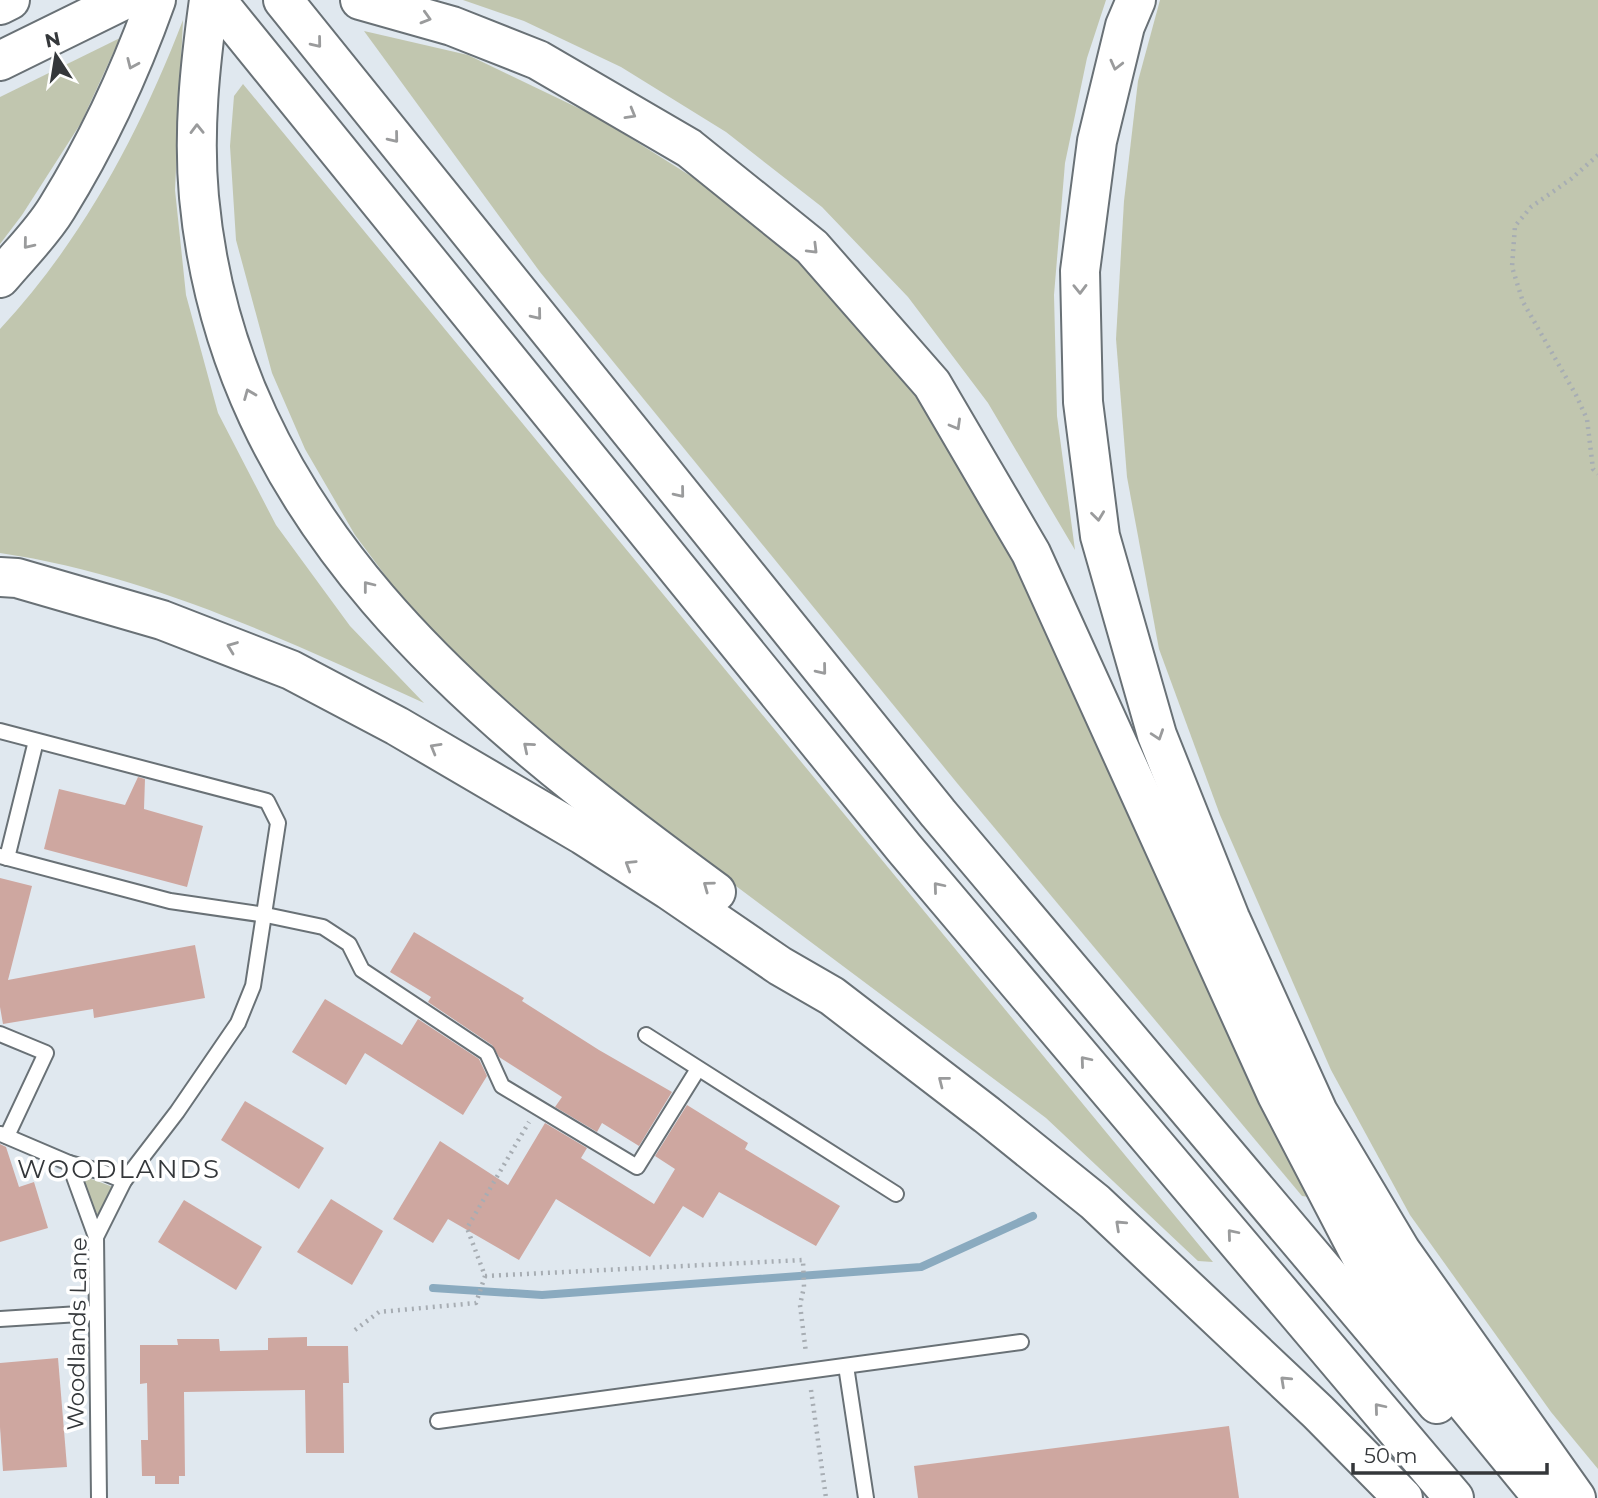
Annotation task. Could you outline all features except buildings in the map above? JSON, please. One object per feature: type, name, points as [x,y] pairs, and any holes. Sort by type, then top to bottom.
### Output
[{"type":"highway","points":[[0,5],[10,0]]},
{"type":"highway","points":[[0,61],[124,0]]},
{"type":"highway","points":[[0,278],[56,210],[111,111],[136,57],[156,0]]},
{"type":"highway","points":[[209,0],[197,120],[199,197],[212,276],[231,349],[265,433],[313,516],[392,618],[486,712],[582,792],[792,948],[832,996]]},
{"type":"highway","points":[[216,0],[904,848],[1454,1498]]},
{"type":"highway","points":[[283,0],[938,813],[1518,1498]]},
{"type":"highway","points":[[360,0],[452,26],[538,60],[689,148],[812,247],[932,384],[1031,553],[1277,1096],[1364,1262],[1452,1387],[1543,1498]]},
{"type":"highway","points":[[1136,0],[1125,26],[1097,141],[1080,271],[1083,402],[1100,537],[1157,735],[1230,918],[1318,1112],[1401,1251],[1576,1498]]},
{"type":"highway","points":[[0,577],[17,579],[162,620],[291,670],[397,726],[583,835],[780,966],[832,996],[1095,1202],[1318,1412],[1403,1498]]},
{"type":"highway","points":[[1319,1172],[1475,1384],[1576,1498]]},
{"type":"lane","points":[[0,731],[36,741],[4,857],[170,901],[266,915],[323,927],[349,944],[362,970],[487,1053],[502,1086],[637,1167],[698,1069]]},
{"type":"lane","name":"Woodlands Lane","points":[[36,741],[267,801],[278,823],[253,986],[237,1023],[177,1112],[124,1181],[96,1237],[99,1498]]},
{"type":"lane","points":[[0,1034],[46,1053],[4,1135],[69,1163],[124,1181]]},
{"type":"lane","points":[[646,1035],[896,1194]]},
{"type":"lane","points":[[69,1163],[96,1237]]},
{"type":"lane","points":[[0,1319],[95,1313]]},
{"type":"lane","points":[[438,1421],[1021,1342]]},
{"type":"lane","points":[[846,1366],[866,1498]]},
{"type":"path","points":[[1598,155],[1531,207],[1515,226],[1512,267],[1523,302],[1576,394],[1587,419],[1593,468],[1598,474]]},
{"type":"path","points":[[355,1330],[379,1312],[476,1303],[485,1276],[467,1228],[538,1108]]},
{"type":"path","points":[[485,1276],[803,1261],[804,1287],[800,1305],[826,1498]]},
{"type":"green space","points":[[463,0],[1106,0],[1087,58],[1065,163],[1054,295],[1057,416],[1075,550],[988,403],[908,297],[822,207],[726,132],[621,67],[524,21]]},
{"type":"green space","points":[[1160,0],[1598,0],[1598,1469],[1551,1412],[1410,1215],[1331,1070],[1220,815],[1159,649],[1127,477],[1116,339],[1124,201],[1138,81]]},
{"type":"green space","points":[[183,20],[175,190],[186,295],[218,413],[276,525],[350,626],[424,703],[269,634],[164,594],[56,563],[0,553],[0,329],[30,295],[83,222],[128,144]]},
{"type":"green space","points":[[364,31],[468,55],[597,117],[713,190],[826,285],[894,359],[1007,539],[1315,1198],[1302,1196],[957,783],[540,272]]},
{"type":"green space","points":[[120,38],[81,123],[22,215],[0,244],[0,97]]},
{"type":"green space","points":[[243,84],[1213,1262],[1198,1261],[1046,1118],[565,758],[420,622],[355,535],[305,449],[272,373],[236,240],[230,146],[234,96]]},
{"type":"green space","points":[[78,1174],[113,1187],[98,1216]]},
{"type":"waterway","points":[[433,1288],[542,1295],[921,1267],[1033,1216]]},
{"type":"district","name":"WOODLANDS","points":[[119,1169]]}]
